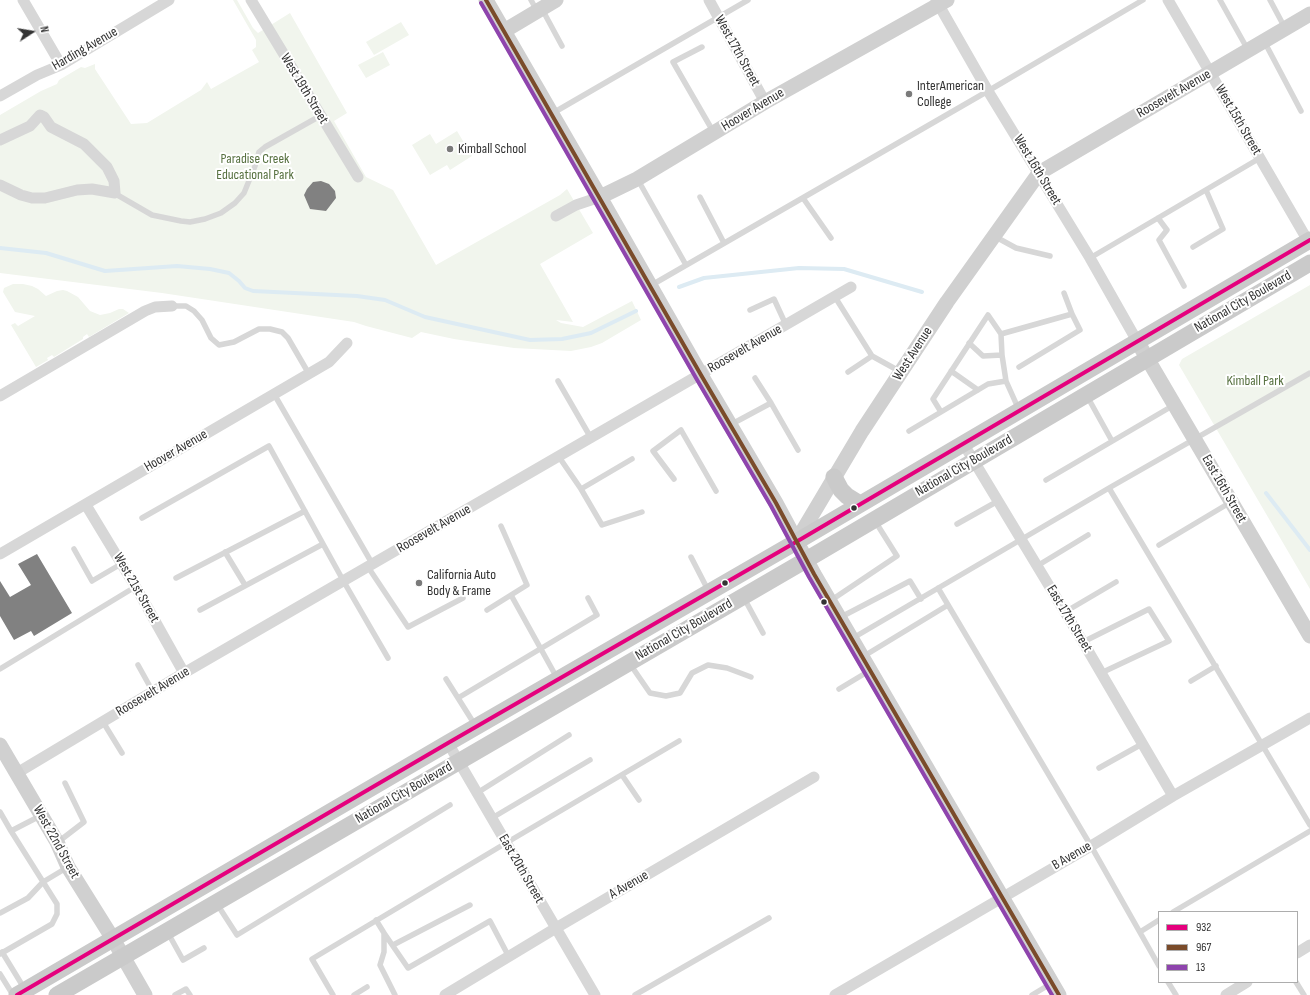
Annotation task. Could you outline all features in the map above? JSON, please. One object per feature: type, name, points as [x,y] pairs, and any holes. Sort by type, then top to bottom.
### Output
[{"type":"main road","name":"National City Boulevard","points":[[18,993],[796,542],[1309,240]]},
{"type":"main road","name":"National City Boulevard","points":[[57,995],[806,560],[1310,263]]},
{"type":"main road","points":[[834,477],[847,496],[860,504]]},
{"type":"street","points":[[23,0],[61,65]]},
{"type":"street","name":"Harding Avenue","points":[[0,96],[37,75],[61,65],[169,0]]},
{"type":"street","name":"West 19th Street","points":[[251,0],[358,177]]},
{"type":"street","points":[[486,0],[776,503],[851,640],[1056,989]]},
{"type":"street","points":[[504,31],[537,7],[556,0]]},
{"type":"street","name":"West 17th Street","points":[[708,0],[765,102]]},
{"type":"street","name":"West 15th Street","points":[[1168,0],[1309,240]]},
{"type":"street","name":"West 16th Street","points":[[941,2],[988,91],[1090,258],[1137,341]]},
{"type":"street","name":"Hoover Avenue","points":[[556,216],[576,205],[600,197],[637,179],[765,102],[941,2]]},
{"type":"street","name":"Roosevelt Avenue","points":[[1039,173],[1310,14]]},
{"type":"street","points":[[0,140],[30,126],[40,115],[44,117],[51,127],[84,144],[106,167],[114,181],[115,193]]},
{"type":"street","name":"West Avenue","points":[[796,542],[862,432],[947,302],[1039,173]]},
{"type":"street","points":[[45,198],[78,190]]},
{"type":"street","name":"Roosevelt Avenue","points":[[17,773],[184,673],[344,582],[851,287]]},
{"type":"street","points":[[0,396],[145,311],[155,307],[172,306]]},
{"type":"street","name":"East 16th Street","points":[[1137,341],[1310,636]]},
{"type":"street","name":"Hoover Avenue","points":[[0,554],[329,362],[347,343]]},
{"type":"street","name":"East 17th Street","points":[[962,443],[1083,642],[1172,796]]},
{"type":"street","name":"West 21st Street","points":[[86,505],[184,673]]},
{"type":"street","name":"B Avenue","points":[[835,995],[1002,896],[1091,846],[1172,796],[1310,718]]},
{"type":"street","name":"East 20th Street","points":[[448,743],[595,995]]},
{"type":"street","name":"West 22nd Street","points":[[0,744],[58,842],[68,867],[113,939],[145,995]]},
{"type":"street","name":"A Avenue","points":[[445,995],[556,928],[814,777]]},
{"type":"street","points":[[1298,951],[1310,945]]},
{"type":"street","points":[[1226,995],[1245,983]]},
{"type":"lane","points":[[552,114],[748,0]]},
{"type":"lane","points":[[650,286],[988,91],[1142,0]]},
{"type":"lane","points":[[1220,0],[1248,50]]},
{"type":"lane","points":[[1270,0],[1285,29]]},
{"type":"lane","points":[[537,7],[562,46]]},
{"type":"lane","points":[[1264,41],[1301,111]]},
{"type":"lane","points":[[702,46],[673,62],[714,133]]},
{"type":"lane","points":[[78,190],[92,189],[115,193],[152,215],[190,222],[205,219],[221,213],[235,203],[244,193],[259,152],[264,147],[320,116]]},
{"type":"lane","points":[[1090,258],[1260,158]]},
{"type":"lane","points":[[637,179],[686,265]]},
{"type":"lane","points":[[0,185],[21,195],[32,198],[45,198]]},
{"type":"lane","points":[[1193,247],[1223,229],[1206,190]]},
{"type":"lane","points":[[700,198],[724,243]]},
{"type":"lane","points":[[803,198],[831,238]]},
{"type":"lane","points":[[1158,218],[1167,230],[1159,240],[1184,286]]},
{"type":"lane","points":[[994,236],[1016,248],[1050,256]]},
{"type":"lane","points":[[1019,367],[1080,330],[1064,293]]},
{"type":"lane","points":[[835,297],[872,356],[901,372]]},
{"type":"lane","points":[[750,310],[774,299],[786,325]]},
{"type":"lane","points":[[172,306],[186,306],[194,311],[202,320],[211,338],[219,345],[234,342],[259,329],[270,329],[282,332],[288,338],[309,374]]},
{"type":"lane","points":[[1001,334],[1072,314]]},
{"type":"lane","points":[[941,412],[933,399],[988,315],[1001,334],[1002,355],[1006,381],[1019,410]]},
{"type":"lane","points":[[969,343],[983,356],[1002,355]]},
{"type":"lane","points":[[848,372],[872,356]]},
{"type":"lane","points":[[951,371],[978,390]]},
{"type":"lane","points":[[851,640],[1109,488],[1310,373]]},
{"type":"lane","points":[[755,378],[798,450]]},
{"type":"lane","points":[[558,381],[591,438]]},
{"type":"lane","points":[[909,431],[988,384],[1006,381]]},
{"type":"lane","points":[[274,394],[370,566],[408,627],[463,598]]},
{"type":"lane","points":[[1086,394],[1112,441]]},
{"type":"lane","points":[[730,425],[771,403]]},
{"type":"lane","points":[[1046,480],[1174,405]]},
{"type":"lane","points":[[674,479],[652,451],[680,430],[716,491]]},
{"type":"lane","points":[[142,518],[269,446],[388,658]]},
{"type":"lane","points":[[559,457],[581,489],[602,525],[642,512]]},
{"type":"lane","points":[[581,489],[632,459]]},
{"type":"lane","points":[[1109,488],[1310,825]]},
{"type":"lane","points":[[957,524],[998,501]]},
{"type":"lane","points":[[1159,545],[1232,502]]},
{"type":"lane","points":[[176,578],[305,511]]},
{"type":"lane","points":[[830,602],[897,556],[874,519]]},
{"type":"lane","points":[[487,610],[527,585],[501,526]]},
{"type":"lane","points":[[1036,566],[1088,535]]},
{"type":"lane","points":[[200,610],[323,544]]},
{"type":"lane","points":[[74,549],[92,581],[121,564]]},
{"type":"lane","points":[[225,552],[245,585]]},
{"type":"lane","points":[[691,557],[709,592]]},
{"type":"lane","points":[[839,618],[910,581],[921,599]]},
{"type":"lane","points":[[1065,612],[1116,582]]},
{"type":"lane","points":[[0,669],[135,587]]},
{"type":"lane","points":[[938,588],[1091,846],[1158,964]]},
{"type":"lane","points":[[511,595],[558,680]]},
{"type":"lane","points":[[743,596],[763,633]]},
{"type":"lane","points":[[458,698],[598,615],[588,598]]},
{"type":"lane","points":[[862,658],[948,605]]},
{"type":"lane","points":[[1083,642],[1149,609],[1169,641],[1101,673]]},
{"type":"lane","points":[[629,662],[650,693],[666,696],[680,693],[692,673],[708,665],[727,668],[751,677]]},
{"type":"lane","points":[[138,665],[153,692]]},
{"type":"lane","points":[[1191,681],[1216,666]]},
{"type":"lane","points":[[840,690],[870,671]]},
{"type":"lane","points":[[446,679],[476,727]]},
{"type":"lane","points":[[102,722],[122,752]]},
{"type":"lane","points":[[477,793],[569,735]]},
{"type":"lane","points":[[333,995],[312,959],[679,741]]},
{"type":"lane","points":[[1099,768],[1142,744]]},
{"type":"lane","points":[[492,818],[590,760]]},
{"type":"lane","points":[[622,775],[639,800]]},
{"type":"lane","points":[[58,842],[84,822],[65,783]]},
{"type":"lane","points":[[216,902],[237,935],[450,805]]},
{"type":"lane","points":[[0,812],[57,904],[57,914],[52,924],[1,953],[18,993]]},
{"type":"lane","points":[[11,831],[41,815]]},
{"type":"lane","points":[[1175,911],[1310,831]]},
{"type":"lane","points":[[0,913],[28,898],[43,882],[68,867]]},
{"type":"lane","points":[[393,945],[470,905]]},
{"type":"lane","points":[[634,995],[769,918]]},
{"type":"lane","points":[[376,920],[408,968],[490,921],[509,957]]},
{"type":"lane","points":[[1140,932],[1158,921]]},
{"type":"lane","points":[[166,931],[183,960],[204,948]]},
{"type":"lane","points":[[384,933],[384,952],[380,965],[395,995]]},
{"type":"lane","points":[[0,974],[18,993]]},
{"type":"lane","points":[[1169,983],[1176,995]]},
{"type":"lane","points":[[1297,983],[1304,995]]},
{"type":"lane","points":[[354,995],[367,987]]},
{"type":"lane","points":[[175,995],[186,989],[190,995]]},
{"type":"lane","points":[[1032,995],[1056,989]]},
{"type":"green space","name":"Paradise Creek Educational Park","points":[[233,0],[237,0],[253,28],[258,33],[290,13],[347,113],[334,121],[366,177],[393,190],[436,265],[560,195],[567,189],[593,233],[540,264],[573,322],[556,320],[561,323],[583,327],[632,301],[641,320],[602,343],[591,347],[571,351],[514,348],[454,339],[421,332],[412,338],[354,322],[162,293],[0,273],[0,115],[41,91],[57,84],[59,80],[81,67],[85,68],[95,64],[95,69],[131,124],[147,123],[201,90],[207,82],[211,89],[259,62],[252,50],[256,47],[256,40]]},
{"type":"green space","points":[[401,22],[409,35],[374,55],[366,42]]},
{"type":"green space","points":[[383,52],[390,65],[366,78],[358,65]]},
{"type":"green space","points":[[457,131],[472,156],[450,170],[447,165],[430,175],[412,145],[430,134],[436,144]]},
{"type":"green space","points":[[13,284],[32,286],[46,296],[57,291],[67,291],[78,297],[90,311],[100,315],[119,309],[123,309],[129,313],[89,337],[87,334],[83,337],[83,339],[54,357],[52,355],[47,358],[48,360],[36,367],[11,325],[15,323],[18,326],[35,316],[15,312],[3,292],[4,288]]},
{"type":"green space","name":"Kimball Park","points":[[1310,285],[1310,589],[1179,365],[1182,359]]},
{"type":"building","points":[[321,181],[329,184],[335,191],[336,198],[326,211],[310,209],[304,195],[313,182]]},
{"type":"building","points":[[37,554],[72,613],[34,636],[31,631],[14,640],[0,616],[0,581],[10,597],[31,585],[18,564]]},
{"type":"waterway","points":[[0,248],[46,253],[105,271],[177,266],[210,269],[229,273],[245,288],[253,291],[357,296],[385,300],[425,317],[530,340],[562,339],[591,333],[636,311]]},
{"type":"waterway","points":[[679,287],[704,278],[799,268],[844,269],[922,292]]},
{"type":"waterway","points":[[1266,493],[1310,550]]},
{"type":"transit line","name":"967","points":[[486,0],[776,503],[814,574],[1059,995]]},
{"type":"transit line","name":"13","points":[[481,3],[771,506],[809,577],[1052,995]]},
{"type":"transit line","name":"932","points":[[17,995],[796,542],[1310,240]]},
{"type":"place","name":"InterAmerican College","points":[[909,94]]},
{"type":"place","name":"Kimball School","points":[[450,149]]},
{"type":"place","name":"California Auto Body & Frame","points":[[419,583]]}]
